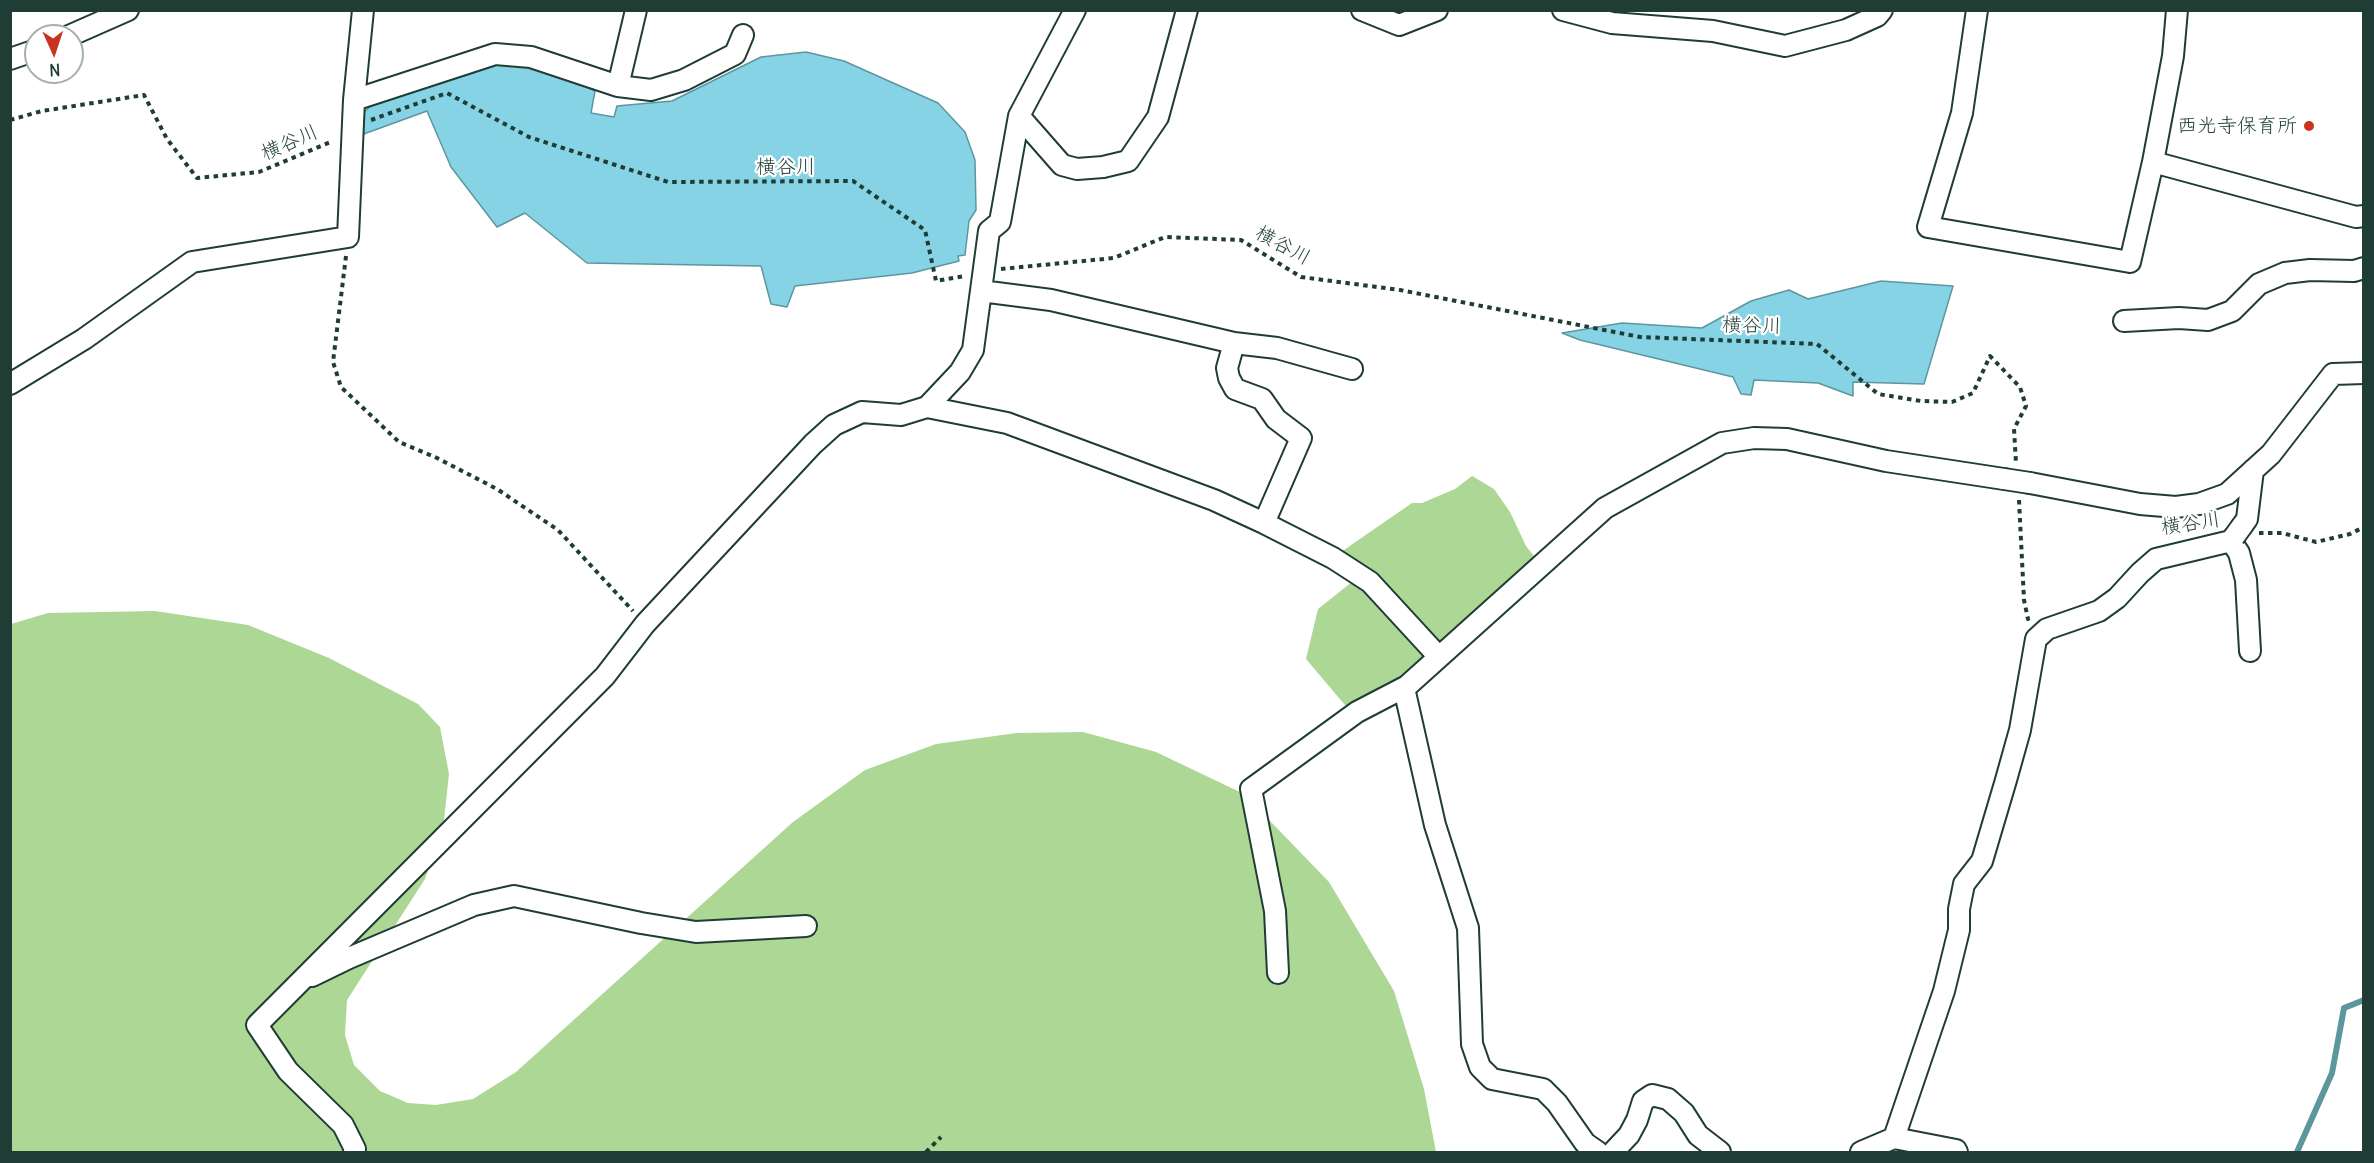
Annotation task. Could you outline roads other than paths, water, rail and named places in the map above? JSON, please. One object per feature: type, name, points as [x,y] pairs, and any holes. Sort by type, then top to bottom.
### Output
[{"type":"street","points":[[84,29],[128,10]]},
{"type":"street","points":[[10,384],[84,339],[192,262],[348,237],[354,100],[363,10]]},
{"type":"street","points":[[618,86],[636,10]]},
{"type":"street","points":[[927,407],[960,372],[973,350],[988,231],[1000,222],[1019,116],[1075,10]]},
{"type":"street","points":[[1019,116],[1062,165],[1077,169],[1103,167],[1128,161],[1158,117],[1187,10]]},
{"type":"street","points":[[1362,10],[1399,25],[1437,10]]},
{"type":"street","points":[[1563,10],[1612,24],[1713,31],[1785,46],[1846,30],[1877,16],[1882,10]]},
{"type":"street","points":[[1977,10],[1962,113],[1928,227],[2130,262],[2153,162],[2173,56],[2177,10]]},
{"type":"street","points":[[354,100],[495,54],[531,57],[618,86],[651,90],[684,80],[735,54],[743,35]]},
{"type":"street","points":[[2153,162],[2356,216],[2364,216]]},
{"type":"street","points":[[2124,321],[2179,318],[2208,320],[2232,311],[2259,284],[2285,273],[2310,270],[2354,271],[2364,268]]},
{"type":"street","points":[[982,282],[1234,343],[1277,348],[1352,369]]},
{"type":"street","points":[[1234,343],[1227,368],[1229,378],[1236,389],[1262,399],[1276,418],[1301,438],[1264,523]]},
{"type":"street","points":[[1278,973],[1275,911],[1251,789],[1358,712],[1404,688],[1605,508],[1722,443],[1754,438],[1787,439],[1886,461],[2010,472],[2024,489],[2176,507],[2199,504],[2227,494],[2271,454],[2333,374],[2364,373]]},
{"type":"street","points":[[354,1152],[355,1149],[343,1125],[288,1071],[257,1025],[605,676],[645,624],[834,424],[862,412],[901,415],[927,407],[1007,423],[1203,496],[1264,523],[1333,558],[1370,582],[1439,657]]},
{"type":"street","points":[[2250,651],[2246,580],[2239,553],[2241,534],[2247,519],[2253,470]]},
{"type":"street","points":[[1894,1138],[1944,991],[1959,930],[1959,909],[1965,884],[1982,861],[2006,780],[2019,730],[2036,639],[2047,629],[2099,611],[2117,598],[2156,559],[2241,534]]},
{"type":"street","points":[[1404,688],[1435,825],[1468,928],[1472,1044],[1480,1067],[1492,1079],[1543,1089],[1557,1102],[1585,1143],[1598,1152]]},
{"type":"street","points":[[297,983],[349,958],[474,905],[514,896],[641,923],[696,932],[806,926]]},
{"type":"street","points":[[1613,1152],[1629,1135],[1643,1101],[1652,1095],[1668,1099],[1683,1113],[1698,1135],[1720,1152]]},
{"type":"street","points":[[1861,1152],[1894,1138],[1957,1152]]},
{"type":"water","points":[[806,52],[844,61],[938,103],[965,132],[975,160],[976,210],[969,221],[965,255],[958,256],[959,261],[912,273],[795,286],[787,307],[771,304],[761,266],[587,263],[525,213],[497,227],[451,167],[427,111],[361,135],[358,118],[378,99],[495,61],[538,65],[595,91],[591,113],[614,117],[617,106],[672,101],[761,57]]},
{"type":"water","points":[[1881,281],[1953,286],[1924,384],[1853,382],[1853,396],[1818,383],[1754,380],[1751,395],[1741,394],[1733,377],[1580,340],[1562,333],[1622,323],[1702,328],[1751,301],[1789,290],[1808,299]]},
{"type":"waterway","points":[[2297,1152],[2332,1073],[2344,1008],[2364,1000]]},
{"type":"place","name":"西光寺保育所","points":[[2309,126]]}]
